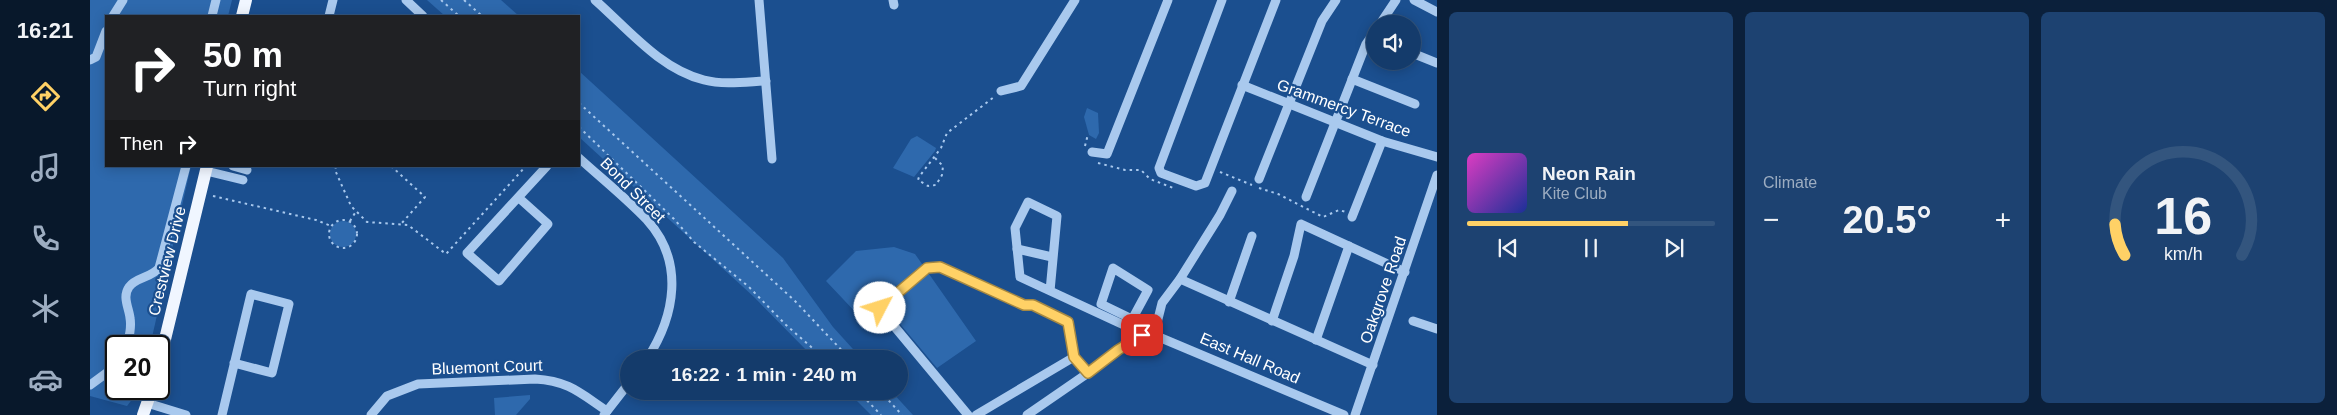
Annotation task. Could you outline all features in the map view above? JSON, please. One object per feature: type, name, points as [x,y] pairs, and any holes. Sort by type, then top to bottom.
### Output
[{"type":"main road","points":[[242,15],[246,0]]},
{"type":"main road","name":"Crestview Drive","points":[[166,335],[206,168]]},
{"type":"street","points":[[114,15],[123,0]]},
{"type":"street","points":[[212,15],[216,0]]},
{"type":"street","points":[[329,15],[334,0]]},
{"type":"street","points":[[406,0],[423,15]]},
{"type":"street","points":[[595,0],[663,61],[676,69],[705,80],[721,83],[766,81]]},
{"type":"street","points":[[759,0],[772,158]]},
{"type":"street","points":[[1001,91],[1021,86],[1075,0]]},
{"type":"street","points":[[1089,149],[1106,154],[1168,0]]},
{"type":"street","points":[[1222,0],[1159,168],[1161,173],[1201,184],[1210,169],[1274,1]]},
{"type":"street","points":[[1259,179],[1322,21],[1336,0]]},
{"type":"street","points":[[1386,15],[1396,0]]},
{"type":"street","points":[[1414,0],[1437,12]]},
{"type":"street","points":[[90,60],[96,57],[105,34]]},
{"type":"street","points":[[1306,197],[1352,79],[1366,52]]},
{"type":"street","points":[[1421,57],[1437,63]]},
{"type":"street","points":[[1352,79],[1415,104]]},
{"type":"street","name":"Grammercy Terrace","points":[[1242,85],[1382,140],[1437,157]]},
{"type":"street","points":[[1352,215],[1382,140]]},
{"type":"street","name":"Bond Street","points":[[580,159],[647,221],[666,252],[670,269],[672,303],[662,334],[652,350]]},
{"type":"street","points":[[129,335],[127,293],[133,283],[152,274],[158,268],[186,167]]},
{"type":"street","points":[[236,167],[247,170]]},
{"type":"street","points":[[518,198],[548,224],[498,281],[467,253],[546,167]]},
{"type":"street","points":[[206,168],[243,180]]},
{"type":"street","name":"Oakgrove Road","points":[[1355,415],[1437,175]]},
{"type":"street","points":[[1154,335],[1162,303],[1180,279],[1220,215],[1232,191]]},
{"type":"street","points":[[1050,291],[1057,216],[1028,202],[1015,228],[1020,277],[1050,291],[1130,323]]},
{"type":"street","points":[[1272,321],[1294,256],[1297,234],[1301,224],[1405,272]]},
{"type":"street","points":[[1229,302],[1252,236]]},
{"type":"street","points":[[1316,340],[1349,246]]},
{"type":"street","points":[[1017,250],[1052,257]]},
{"type":"street","points":[[968,415],[880,308],[927,268],[940,267],[1068,322],[1074,357],[1088,373]]},
{"type":"street","points":[[1027,415],[1142,335],[1130,323],[1101,304],[1113,268],[1148,290],[1130,323]]},
{"type":"street","points":[[1180,279],[1373,365]]},
{"type":"street","points":[[222,415],[234,363],[251,294],[289,304],[272,373],[234,363]]},
{"type":"street","points":[[1413,321],[1437,329]]},
{"type":"street","name":"East Hall Road","points":[[1142,335],[1154,335],[1344,415]]},
{"type":"street","points":[[976,415],[1074,357]]},
{"type":"street","points":[[90,385],[105,374]]},
{"type":"street","name":"Bluemont Court","points":[[371,415],[387,396],[418,384],[534,380],[552,380],[570,386],[605,413]]},
{"type":"street","points":[[605,413],[620,394]]},
{"type":"street","points":[[145,409],[186,415]]},
{"type":"path","points":[[441,0],[458,15]]},
{"type":"path","points":[[464,0],[481,15]]},
{"type":"path","points":[[935,158],[943,166],[943,170],[936,185],[928,186],[918,180],[922,172],[935,158],[947,133],[1001,91]]},
{"type":"path","points":[[580,104],[795,302],[841,350]]},
{"type":"path","points":[[580,128],[674,219],[694,242],[749,287],[786,326],[814,350]]},
{"type":"path","points":[[1088,134],[1089,149]]},
{"type":"path","points":[[1094,161],[1124,170],[1141,170],[1148,178],[1174,189],[1184,189],[1201,184]]},
{"type":"path","points":[[336,167],[335,170],[355,213],[372,224],[402,224],[413,228],[446,254],[525,167]]},
{"type":"path","points":[[392,167],[425,197],[402,224]]},
{"type":"path","points":[[1210,169],[1278,194],[1323,217],[1339,210],[1352,215]]},
{"type":"path","points":[[213,196],[316,220],[331,226]]},
{"type":"path","points":[[350,221],[355,213]]},
{"type":"path","points":[[340,219],[350,221],[357,229],[357,239],[349,247],[339,248],[334,245],[329,236],[331,226],[340,219]]},
{"type":"path","points":[[867,400],[881,415]]},
{"type":"path","points":[[888,400],[902,415]]},
{"type":"shaded area","points":[[90,0],[232,0],[228,15],[105,15],[105,167],[191,167],[153,335],[105,335],[105,400],[132,400],[127,406],[90,396]]},
{"type":"shaded area","points":[[427,0],[501,0],[518,15],[444,15]]},
{"type":"shaded area","points":[[580,72],[783,258],[833,327],[854,350],[806,350],[754,297],[580,138]]},
{"type":"shaded area","points":[[1087,108],[1098,113],[1099,133],[1096,139],[1089,135],[1084,117]]},
{"type":"shaded area","points":[[917,136],[936,148],[914,177],[893,168],[911,139]]},
{"type":"shaded area","points":[[343,221],[352,225],[356,234],[352,243],[343,247],[334,243],[330,234],[334,225]]},
{"type":"shaded area","points":[[894,247],[915,254],[976,341],[937,368],[880,300],[860,317],[826,281],[856,251]]},
{"type":"shaded area","points":[[530,395],[530,399],[516,415],[495,415],[494,398]]},
{"type":"shaded area","points":[[856,400],[899,400],[913,415],[871,415]]},
{"type":"route","points":[[880,308],[927,268],[934,266],[1024,305],[1033,305],[1068,322],[1074,357],[1088,373],[1118,350],[1142,335]]}]
